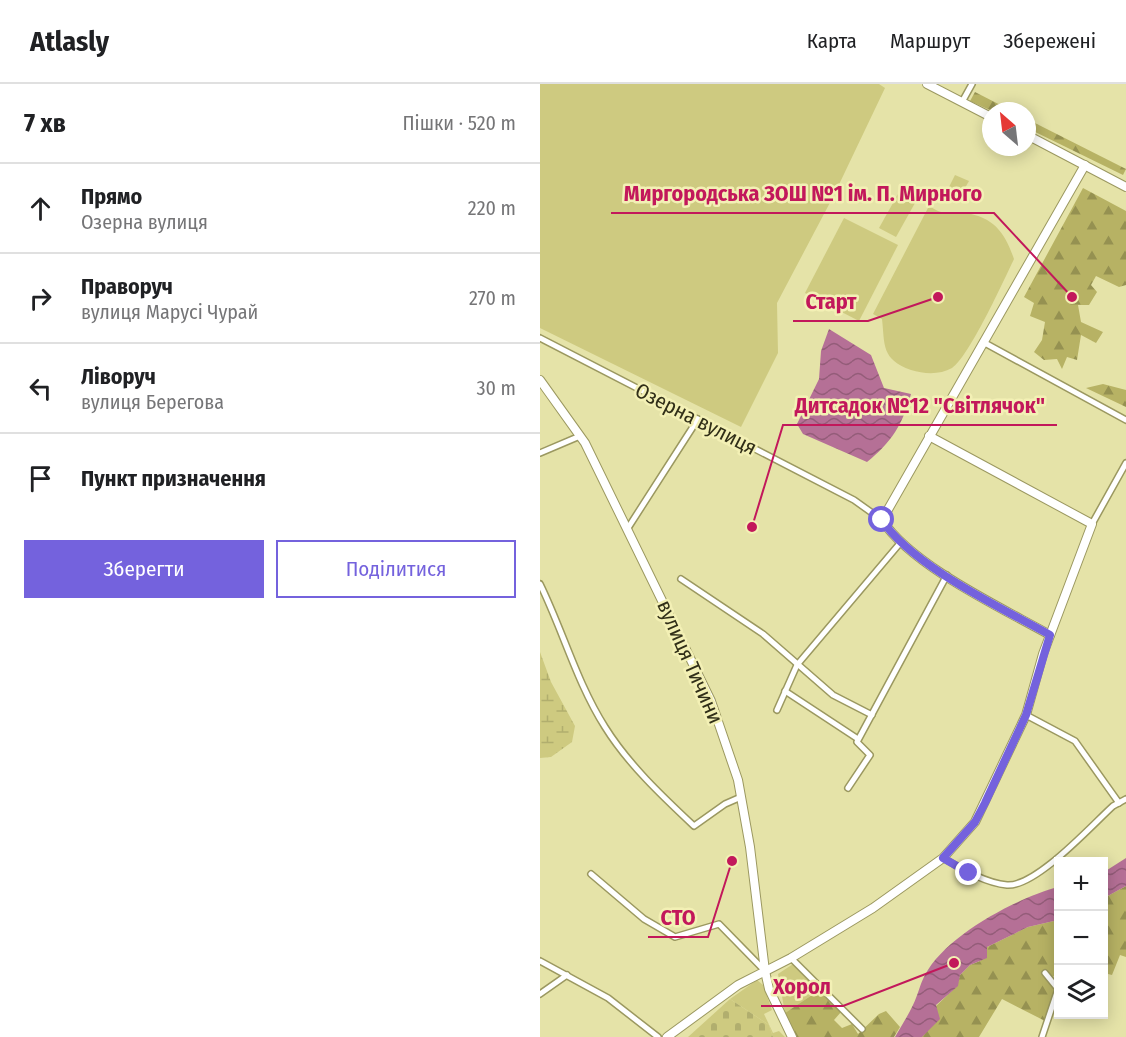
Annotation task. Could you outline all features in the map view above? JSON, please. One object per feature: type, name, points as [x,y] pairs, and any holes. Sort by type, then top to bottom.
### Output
[{"type":"street","points":[[927,84],[982,112]]},
{"type":"street","points":[[962,102],[972,84]]},
{"type":"street","points":[[1036,140],[1126,187]]},
{"type":"street","points":[[882,520],[1084,165]]},
{"type":"street","name":"Озерна вулиця","points":[[540,338],[854,500],[882,520],[901,542],[947,575],[1050,635]]},
{"type":"street","points":[[983,342],[1126,420]]},
{"type":"street","name":"вулиця Тичини","points":[[540,380],[580,436],[628,528],[711,701],[738,780],[769,988],[792,1037]]},
{"type":"street","points":[[628,528],[698,419]]},
{"type":"street","points":[[540,453],[580,436]]},
{"type":"street","points":[[929,436],[1092,524]]},
{"type":"street","points":[[667,1037],[738,985],[791,958],[873,908],[943,858],[975,822],[1026,715],[1050,635],[1092,524],[1126,463]]},
{"type":"street","points":[[777,710],[797,664],[901,542]]},
{"type":"street","points":[[848,788],[870,756],[857,742],[858,739],[947,575]]},
{"type":"street","points":[[681,579],[763,634],[833,695],[872,715]]},
{"type":"street","points":[[540,584],[573,663],[605,727],[654,788],[694,826],[725,804],[741,797]]},
{"type":"street","points":[[785,691],[858,739]]},
{"type":"street","points":[[1026,715],[1075,741],[1119,803]]},
{"type":"street","points":[[943,858],[969,873],[1008,885],[1034,877],[1126,799]]},
{"type":"street","points":[[591,874],[644,919],[675,938],[719,924],[765,971]]},
{"type":"street","points":[[791,958],[862,1029]]},
{"type":"street","points":[[540,961],[608,998],[658,1037]]},
{"type":"street","points":[[1042,1037],[1058,989],[1045,973]]},
{"type":"street","points":[[540,994],[567,975]]},
{"type":"green space","points":[[540,84],[879,84],[885,88],[834,195],[777,303],[778,353],[741,427],[540,328]]},
{"type":"green space","points":[[975,92],[994,102],[982,102],[982,106],[970,101]]},
{"type":"green space","points":[[1036,124],[1126,169],[1123,175],[1036,132]]},
{"type":"green space","points":[[955,175],[969,181],[958,200],[946,193]]},
{"type":"green space","points":[[1083,188],[1126,211],[1126,285],[1119,287],[1096,276],[1091,285],[1097,292],[1089,305],[1078,305],[1081,322],[1103,332],[1096,343],[1081,335],[1077,360],[1067,357],[1062,369],[1057,359],[1044,360],[1034,352],[1042,340],[1045,322],[1030,316],[1034,303],[1024,297]]},
{"type":"green space","points":[[898,194],[915,203],[896,237],[879,228]]},
{"type":"green space","points":[[929,206],[945,213],[959,212],[975,215],[991,222],[1007,241],[1014,259],[986,317],[959,361],[952,368],[932,373],[911,370],[901,366],[889,356],[886,350],[882,319],[873,314]]},
{"type":"green space","points":[[844,218],[898,245],[859,321],[805,293]]},
{"type":"green space","points":[[1103,384],[1126,390],[1126,407],[1086,388]]},
{"type":"green space","points":[[540,652],[551,682],[575,726],[572,742],[551,757],[540,758]]},
{"type":"green space","points":[[1126,886],[1126,957],[1120,955],[1112,975],[1108,974],[1108,896]]},
{"type":"green space","points":[[1054,921],[1054,977],[1046,974],[1054,984],[1054,1001],[1047,1022],[1002,999],[979,1037],[922,1037],[936,1006],[957,986],[960,975],[970,965],[980,961],[987,947],[1028,927]]},
{"type":"green space","points":[[793,964],[818,991],[785,1013],[778,974]]},
{"type":"green space","points":[[757,980],[763,985],[772,1010],[764,1014],[773,1033],[779,1031],[785,1037],[773,1037],[769,1025],[730,999]]},
{"type":"green space","points":[[818,991],[841,1012],[834,1020],[842,1028],[852,1024],[858,1034],[879,1014],[886,1011],[900,1027],[894,1037],[797,1037],[785,1013]]},
{"type":"green space","points":[[730,999],[769,1025],[773,1037],[688,1037]]},
{"type":"water","points":[[829,329],[871,355],[884,388],[911,394],[895,432],[883,448],[867,462],[803,434],[797,424],[819,379],[821,351]]},
{"type":"water","points":[[1126,858],[1126,886],[1108,896],[1108,869]]},
{"type":"water","points":[[1054,888],[1054,921],[1028,927],[987,947],[987,958],[970,965],[960,975],[958,986],[936,1005],[940,1019],[922,1037],[895,1037],[911,1009],[925,975],[935,960],[949,946],[984,920],[1041,892]]},
{"type":"place","name":"Старт","points":[[938,297]]},
{"type":"place","name":"Миргородська ЗОШ №1 ім. П. Мирного","points":[[1072,297]]},
{"type":"place","name":"Дитсадок №12 \"Світлячок\"","points":[[752,527]]},
{"type":"place","name":"СТО","points":[[732,861]]},
{"type":"place","name":"Хорол","points":[[954,963]]},
{"type":"route","points":[[882,520],[901,542],[947,575],[1050,635],[1026,715],[985,803],[975,822],[943,858],[969,873]]}]
